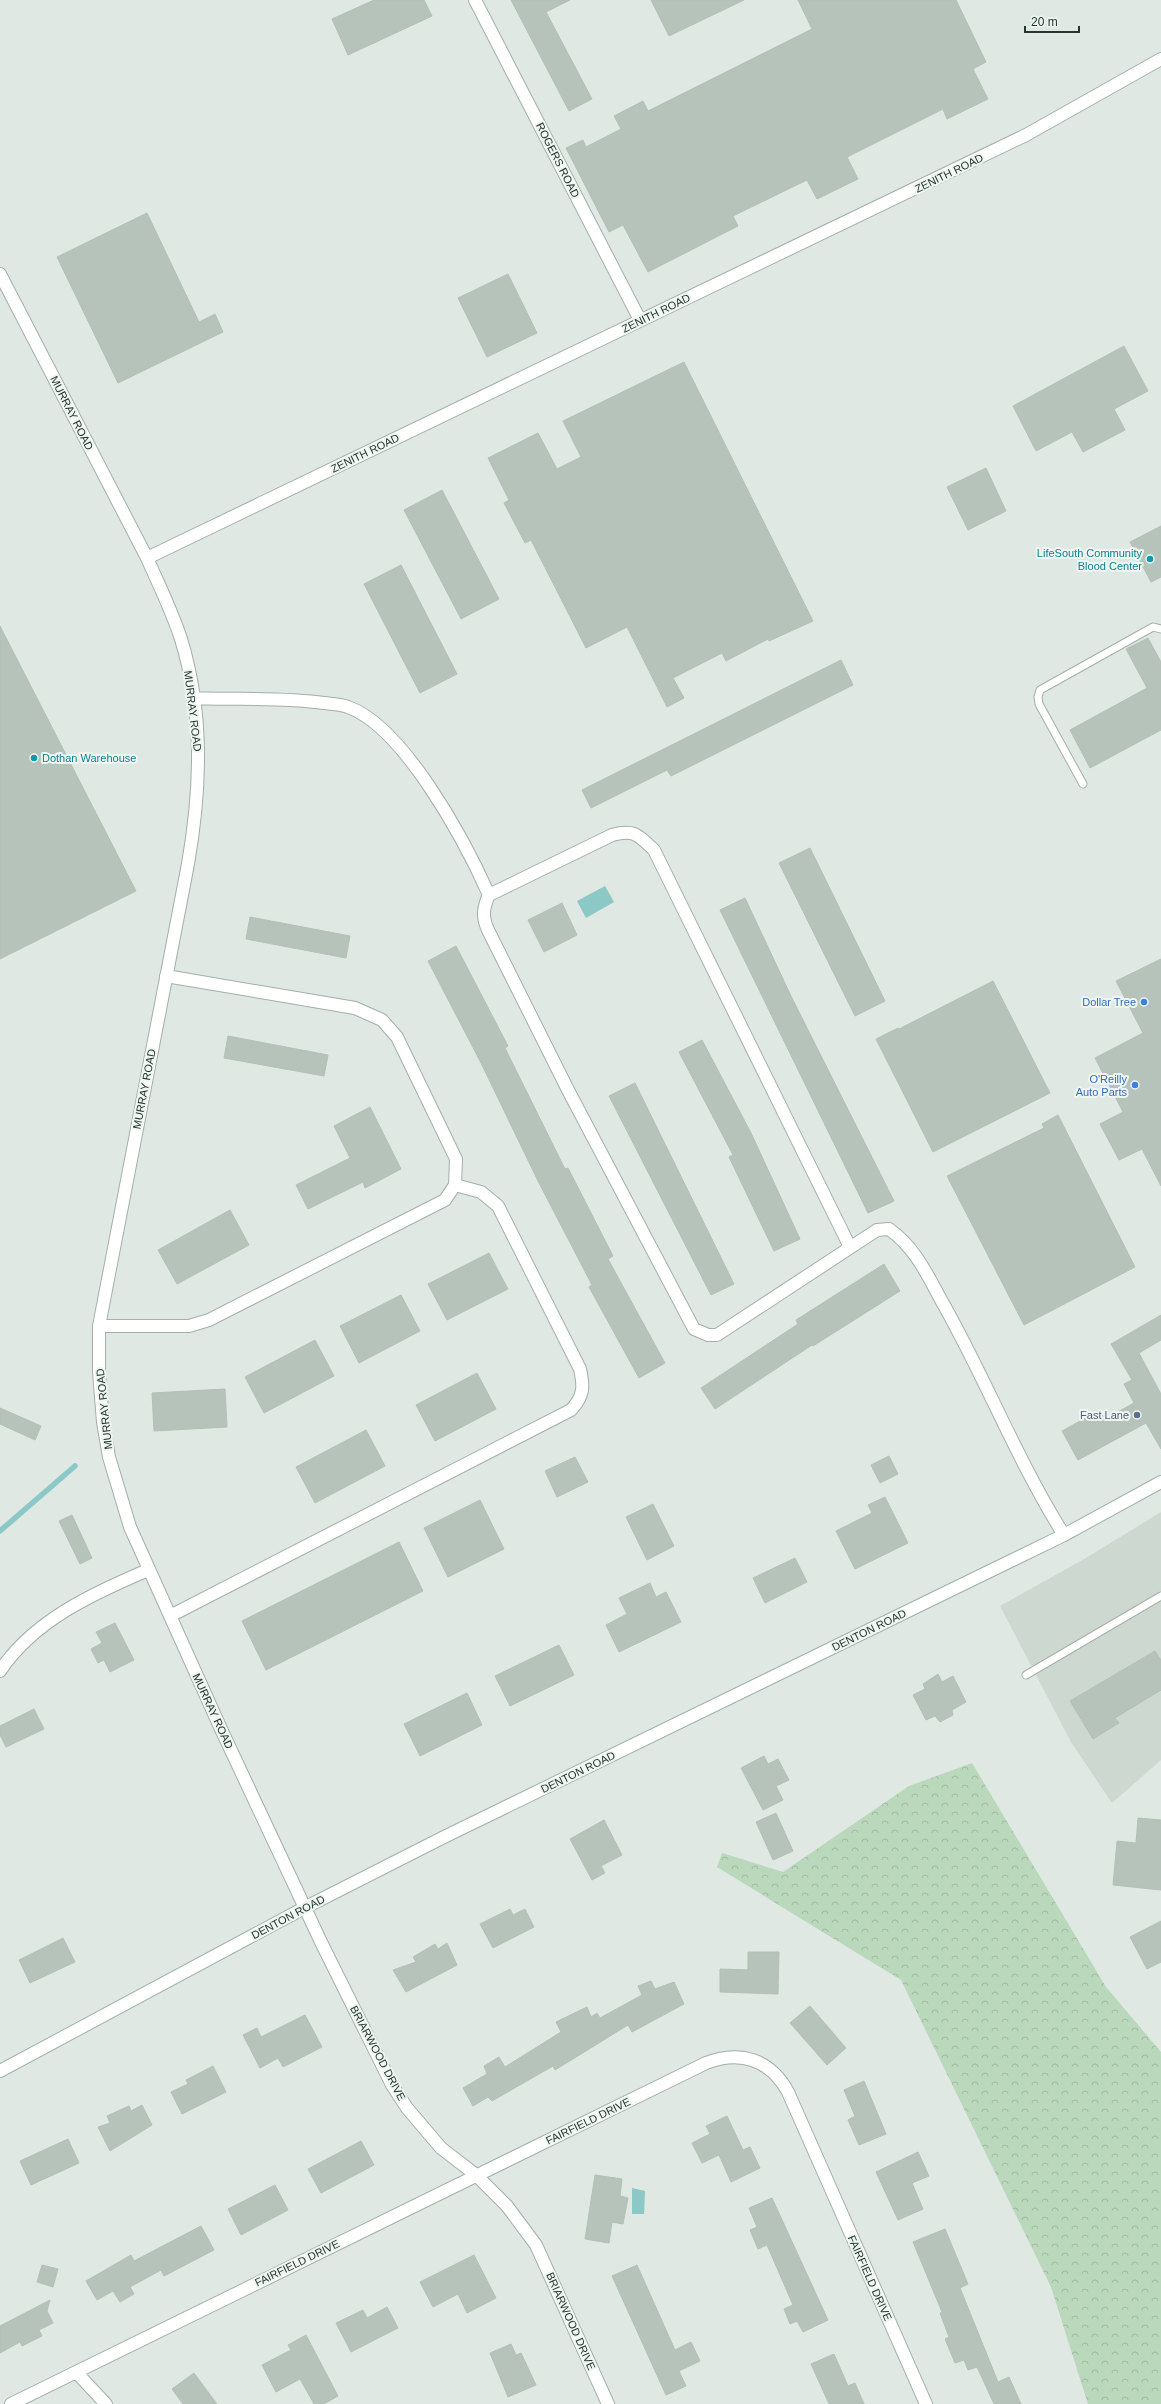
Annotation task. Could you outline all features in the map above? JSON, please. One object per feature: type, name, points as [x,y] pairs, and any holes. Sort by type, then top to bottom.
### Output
[{"type":"street","name":"ROGERS ROAD","points":[[475,0],[640,320]]},
{"type":"street","name":"ZENITH ROAD","points":[[148,558],[1026,135],[1161,59]]},
{"type":"street","name":"MURRAY ROAD","points":[[0,274],[148,558],[180,639],[193,698],[199,744],[196,818],[99,1326],[99,1372],[109,1457],[130,1527],[148,1570],[306,1907]]},
{"type":"street","points":[[193,698],[299,699],[347,706],[376,722],[394,740],[424,781],[471,854],[489,895]]},
{"type":"street","points":[[850,1247],[654,850],[637,834],[626,831],[612,835],[489,895],[483,907],[484,920],[488,930],[568,1090],[694,1329],[708,1335],[716,1335],[877,1230],[889,1229],[912,1249],[960,1333],[1045,1505],[1064,1535]]},
{"type":"street","points":[[99,1326],[189,1326],[209,1320],[445,1200],[455,1185],[456,1159],[397,1037],[382,1020],[355,1008],[166,976]]},
{"type":"street","points":[[170,1616],[564,1414],[580,1400],[582,1381],[580,1369],[498,1206],[481,1192],[455,1185]]},
{"type":"street","name":"DENTON ROAD","points":[[0,2071],[306,1907],[444,1837],[1064,1535],[1161,1482]]},
{"type":"street","points":[[0,1671],[8,1658],[36,1631],[79,1602],[148,1570]]},
{"type":"street","name":"BRIARWOOD DRIVE","points":[[306,1907],[380,2062],[407,2108],[441,2148],[476,2175],[507,2206],[536,2246],[608,2404]]},
{"type":"street","name":"FAIRFIELD DRIVE","points":[[11,2404],[476,2175],[716,2059],[739,2056],[762,2063],[782,2080],[926,2404]]},
{"type":"street","points":[[76,2372],[106,2404]]},
{"type":"lane","points":[[1083,784],[1039,704],[1038,697],[1040,690],[1153,627],[1161,629]]},
{"type":"lane","points":[[1026,1675],[1161,1596]]},
{"type":"shaded area","points":[[1161,1512],[1161,1760],[1112,1803],[1071,1742],[1000,1606],[1086,1558]]},
{"type":"green space","points":[[972,1763],[1106,1987],[1161,2052],[1161,2404],[1088,2404],[1051,2287],[901,1980],[717,1867],[722,1853],[783,1872],[909,1786]]},
{"type":"water","points":[[605,886],[614,902],[586,918],[577,901]]},
{"type":"water","points":[[632,2188],[645,2191],[644,2214],[632,2214]]},
{"type":"building","points":[[374,0],[424,0],[432,16],[348,55],[332,19]]},
{"type":"building","points":[[511,0],[570,0],[546,12],[592,99],[569,111]]},
{"type":"building","points":[[651,0],[744,0],[669,36]]},
{"type":"building","points":[[798,0],[956,0],[986,62],[973,69],[988,99],[947,119],[943,109],[847,157],[858,179],[817,199],[807,180],[733,216],[738,226],[648,272],[623,225],[609,232],[566,148],[583,140],[586,147],[621,129],[614,116],[643,101],[648,111],[812,29]]},
{"type":"building","points":[[147,213],[199,322],[215,314],[223,332],[118,383],[57,257]]},
{"type":"building","points":[[508,274],[537,333],[487,357],[458,298]]},
{"type":"building","points":[[1124,346],[1148,391],[1114,409],[1125,430],[1083,452],[1072,432],[1036,451],[1013,406]]},
{"type":"building","points":[[684,362],[813,621],[769,641],[768,639],[726,661],[722,653],[673,678],[684,698],[667,707],[627,627],[586,648],[531,540],[525,543],[504,503],[509,500],[488,458],[538,433],[557,469],[581,457],[563,421]]},
{"type":"building","points":[[986,468],[1006,511],[968,530],[947,487]]},
{"type":"building","points":[[442,490],[499,599],[461,619],[404,510]]},
{"type":"building","name":"LifeSouth Community Blood Center","points":[[1161,526],[1161,577],[1151,582],[1130,542]]},
{"type":"building","points":[[401,565],[457,674],[420,693],[364,584]]},
{"type":"building","name":"Dothan Warehouse","points":[[0,626],[136,891],[0,959]]},
{"type":"building","points":[[1148,638],[1161,662],[1161,730],[1090,768],[1070,730],[1147,688],[1126,649]]},
{"type":"building","points":[[841,660],[853,685],[671,776],[667,770],[591,808],[582,790]]},
{"type":"building","points":[[810,848],[885,1001],[855,1016],[779,863]]},
{"type":"building","points":[[745,898],[791,996],[894,1201],[868,1213],[720,910]]},
{"type":"building","points":[[562,903],[577,935],[544,952],[528,920]]},
{"type":"building","points":[[250,917],[350,936],[346,958],[246,939]]},
{"type":"building","points":[[456,946],[508,1046],[505,1048],[565,1169],[568,1168],[613,1256],[608,1259],[665,1363],[639,1378],[589,1287],[592,1285],[539,1183],[480,1061],[428,961]]},
{"type":"building","name":"O'Reilly Auto Parts","points":[[1161,959],[1161,1186],[1142,1149],[1119,1160],[1100,1124],[1123,1112],[1095,1058],[1143,1033],[1116,981]]},
{"type":"building","points":[[993,981],[1050,1093],[933,1152],[876,1039],[898,1028],[899,1029]]},
{"type":"building","points":[[228,1036],[328,1055],[324,1076],[224,1058]]},
{"type":"building","points":[[702,1040],[751,1133],[800,1239],[774,1251],[729,1157],[733,1155],[679,1052]]},
{"type":"building","points":[[635,1083],[734,1284],[711,1295],[609,1096]]},
{"type":"building","points":[[370,1107],[401,1169],[365,1188],[363,1182],[308,1209],[296,1185],[350,1158],[334,1126]]},
{"type":"building","points":[[1058,1115],[1135,1267],[1024,1325],[947,1176],[1044,1128],[1042,1124]]},
{"type":"building","points":[[230,1210],[249,1245],[177,1284],[158,1250]]},
{"type":"building","points":[[489,1253],[508,1289],[447,1320],[428,1284]]},
{"type":"building","points":[[884,1264],[900,1291],[813,1346],[812,1345],[715,1409],[701,1388],[798,1324],[796,1320]]},
{"type":"building","points":[[401,1295],[420,1331],[359,1363],[340,1326]]},
{"type":"building","name":"Fast Lane","points":[[1161,1315],[1161,1340],[1139,1353],[1161,1394],[1161,1449],[1146,1423],[1078,1460],[1062,1431],[1100,1410],[1105,1419],[1134,1403],[1124,1384],[1132,1380],[1111,1344]]},
{"type":"building","points":[[315,1340],[334,1376],[264,1413],[245,1377]]},
{"type":"building","points":[[477,1373],[496,1409],[435,1441],[416,1405]]},
{"type":"building","points":[[225,1389],[227,1427],[154,1431],[152,1393]]},
{"type":"building","points":[[0,1408],[41,1426],[35,1440],[0,1424]]},
{"type":"building","points":[[366,1430],[385,1466],[315,1503],[296,1467]]},
{"type":"building","points":[[889,1456],[898,1474],[880,1483],[871,1465]]},
{"type":"building","points":[[575,1457],[588,1482],[557,1497],[545,1471]]},
{"type":"building","points":[[885,1497],[908,1543],[855,1569],[836,1531],[872,1513],[868,1505]]},
{"type":"building","points":[[480,1500],[504,1549],[448,1577],[424,1528]]},
{"type":"building","points":[[653,1504],[674,1546],[647,1560],[626,1517]]},
{"type":"building","points":[[72,1515],[92,1558],[80,1564],[59,1521]]},
{"type":"building","points":[[399,1542],[423,1591],[266,1670],[242,1621]]},
{"type":"building","points":[[795,1558],[807,1582],[765,1603],[753,1578]]},
{"type":"building","points":[[650,1583],[656,1597],[666,1592],[681,1622],[619,1652],[606,1625],[627,1614],[619,1598]]},
{"type":"building","points":[[115,1623],[134,1660],[110,1672],[104,1660],[98,1663],[91,1649],[102,1643],[96,1632]]},
{"type":"building","points":[[559,1645],[574,1675],[510,1706],[495,1676]]},
{"type":"building","points":[[1155,1651],[1161,1660],[1161,1690],[1115,1718],[1119,1723],[1093,1739],[1070,1701]]},
{"type":"building","points":[[938,1674],[942,1682],[953,1676],[966,1702],[952,1710],[953,1715],[940,1722],[935,1716],[926,1720],[913,1695],[925,1689],[923,1684]]},
{"type":"building","points":[[467,1693],[482,1725],[420,1756],[404,1724]]},
{"type":"building","points":[[34,1709],[44,1729],[6,1747],[0,1735],[0,1726]]},
{"type":"building","points":[[764,1756],[768,1764],[778,1759],[789,1780],[776,1786],[783,1800],[763,1810],[741,1768]]},
{"type":"building","points":[[776,1813],[793,1851],[773,1860],[756,1822]]},
{"type":"building","points":[[1138,1818],[1161,1820],[1161,1890],[1113,1885],[1117,1841],[1136,1843]]},
{"type":"building","points":[[604,1820],[622,1855],[601,1866],[605,1873],[592,1880],[570,1839]]},
{"type":"building","points":[[510,1909],[513,1915],[525,1909],[534,1927],[493,1948],[480,1924]]},
{"type":"building","points":[[1161,1921],[1161,1962],[1147,1969],[1130,1937]]},
{"type":"building","points":[[63,1938],[75,1962],[30,1983],[19,1960]]},
{"type":"building","points":[[447,1943],[457,1965],[406,1992],[393,1970],[416,1962],[413,1957],[435,1944],[438,1949]]},
{"type":"building","points":[[748,1952],[779,1952],[778,1994],[720,1992],[720,1969],[748,1970]]},
{"type":"building","points":[[651,1981],[655,1989],[674,1982],[684,2004],[632,2032],[628,2025],[555,2070],[553,2066],[492,2101],[488,2097],[473,2106],[463,2088],[487,2074],[484,2066],[499,2057],[505,2067],[561,2032],[556,2022],[587,2007],[591,2017],[597,2013],[600,2018],[642,1995],[638,1986]]},
{"type":"building","points":[[810,2006],[846,2048],[827,2065],[790,2023]]},
{"type":"building","points":[[305,2015],[322,2047],[283,2067],[278,2058],[260,2068],[243,2035],[257,2028],[261,2037]]},
{"type":"building","points":[[213,2066],[226,2092],[182,2114],[171,2092],[188,2084],[186,2080]]},
{"type":"building","points":[[864,2081],[886,2134],[859,2145],[848,2120],[855,2116],[844,2090]]},
{"type":"building","points":[[142,2105],[152,2125],[110,2151],[98,2127],[110,2123],[107,2116],[129,2106],[131,2111]]},
{"type":"building","points":[[727,2116],[743,2150],[750,2147],[760,2168],[731,2182],[719,2155],[702,2163],[692,2143],[710,2134],[706,2126]]},
{"type":"building","points":[[68,2139],[79,2163],[31,2185],[20,2161]]},
{"type":"building","points":[[361,2141],[374,2165],[321,2193],[308,2169]]},
{"type":"building","points":[[918,2152],[929,2176],[912,2183],[923,2209],[898,2220],[876,2172]]},
{"type":"building","points":[[595,2175],[622,2179],[620,2196],[628,2198],[623,2224],[612,2222],[609,2243],[585,2239]]},
{"type":"building","points":[[275,2185],[288,2210],[241,2235],[228,2209]]},
{"type":"building","points":[[772,2198],[828,2320],[803,2332],[797,2321],[790,2324],[784,2309],[793,2305],[767,2245],[758,2249],[750,2230],[757,2227],[749,2208]]},
{"type":"building","points":[[201,2226],[214,2250],[164,2276],[161,2270],[130,2287],[134,2294],[120,2302],[113,2291],[97,2300],[86,2281],[131,2255],[134,2261]]},
{"type":"building","points":[[945,2229],[968,2284],[960,2288],[998,2382],[1009,2377],[1021,2404],[994,2404],[977,2367],[968,2370],[964,2360],[955,2363],[945,2339],[949,2337],[940,2313],[942,2312],[913,2242]]},
{"type":"building","points":[[474,2255],[496,2298],[467,2313],[458,2294],[433,2307],[420,2282]]},
{"type":"building","points":[[42,2265],[58,2269],[53,2287],[37,2282]]},
{"type":"building","points":[[637,2265],[675,2350],[691,2342],[700,2361],[679,2371],[686,2386],[666,2395],[612,2276]]},
{"type":"building","points":[[50,2300],[47,2311],[53,2323],[39,2330],[42,2336],[22,2346],[20,2342],[0,2353],[0,2326]]},
{"type":"building","points":[[387,2307],[398,2328],[351,2352],[336,2323],[363,2310],[367,2318]]},
{"type":"building","points":[[306,2335],[338,2396],[324,2404],[314,2404],[300,2379],[276,2392],[262,2365],[291,2350],[288,2345]]},
{"type":"building","points":[[511,2344],[516,2355],[521,2353],[536,2385],[508,2397],[490,2353]]},
{"type":"building","points":[[834,2354],[848,2386],[855,2383],[864,2404],[829,2404],[811,2364]]},
{"type":"building","points":[[194,2373],[217,2404],[183,2404],[172,2389]]},
{"type":"waterway","points":[[0,1531],[75,1466]]},
{"type":"place","name":"LifeSouth Community Blood Center","points":[[1150,559]]},
{"type":"place","name":"Dothan Warehouse","points":[[34,758]]},
{"type":"place","name":"Dollar Tree","points":[[1144,1002]]},
{"type":"place","name":"O'Reilly Auto Parts","points":[[1135,1085]]},
{"type":"place","name":"Fast Lane","points":[[1137,1415]]}]
